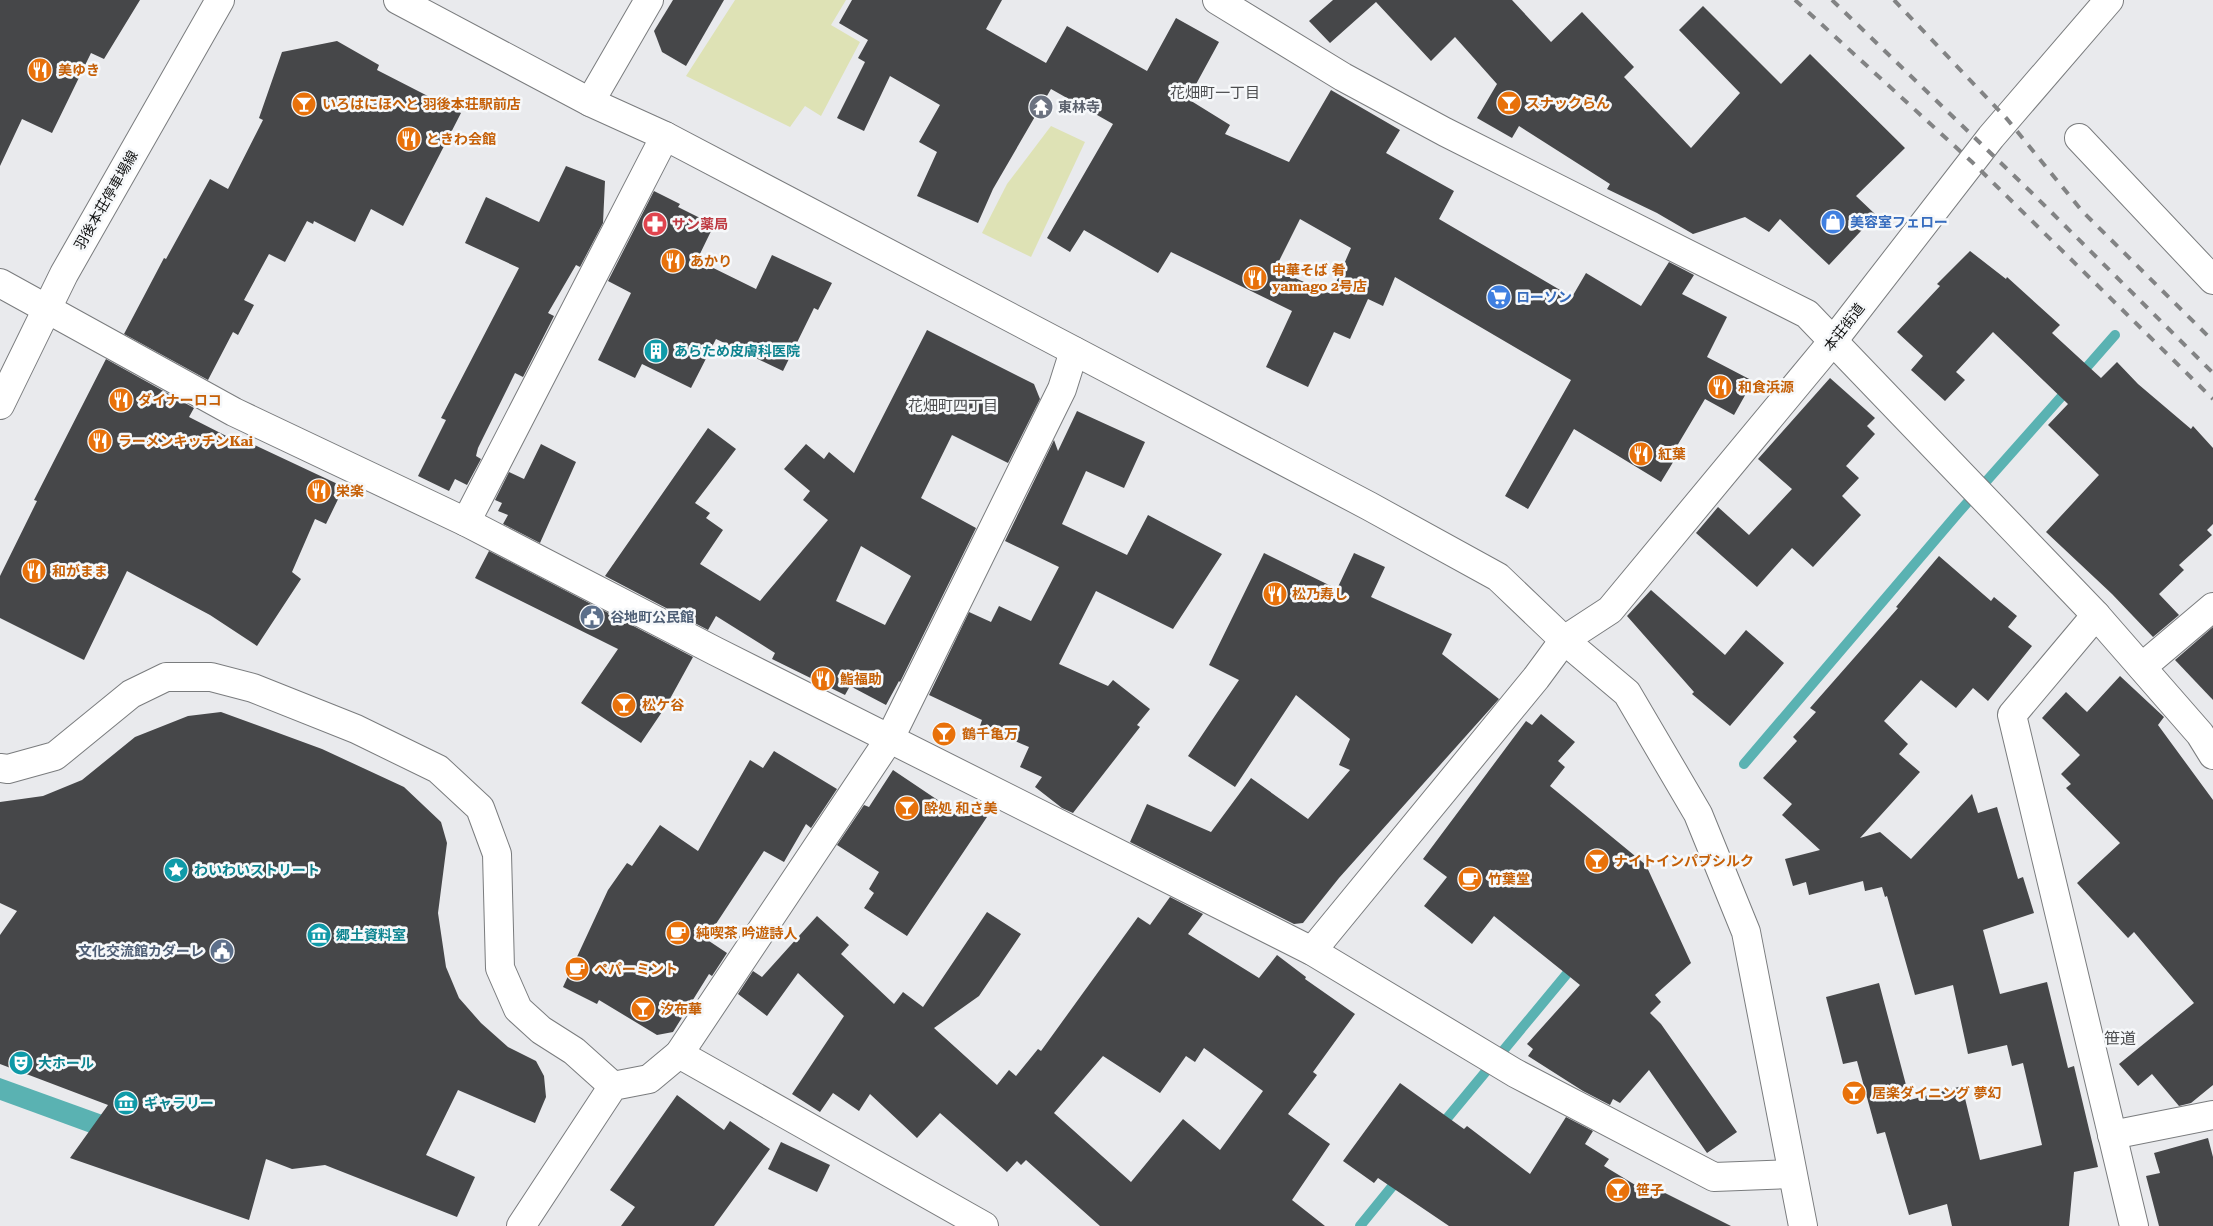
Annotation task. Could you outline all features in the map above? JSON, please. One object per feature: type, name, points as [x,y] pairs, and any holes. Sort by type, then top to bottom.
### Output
[{"type":"street","name":"羽後本荘停車場線","points":[[0,405],[46,308],[220,0]]},
{"type":"street","points":[[398,0],[590,102],[665,136],[1369,506],[1498,577],[1564,640],[1627,693],[1698,814],[1746,932],[1803,1226]]},
{"type":"street","points":[[590,102],[649,0]]},
{"type":"street","points":[[1216,0],[1343,77],[1444,132],[1807,314],[1962,473],[2096,615],[2200,734],[2213,755]]},
{"type":"street","name":"本荘街道","points":[[1564,640],[1610,610],[1833,341],[1988,142],[2109,0]]},
{"type":"street","points":[[466,522],[665,136]]},
{"type":"street","points":[[2079,138],[2213,280]]},
{"type":"street","points":[[0,284],[234,412],[466,522],[1312,951],[1515,1073],[1714,1177],[1792,1174]]},
{"type":"street","points":[[521,1226],[613,1086],[650,1079],[679,1054],[890,738],[1062,389],[1074,351]]},
{"type":"street","points":[[2142,668],[2213,607]]},
{"type":"street","points":[[2096,615],[2012,715],[2134,1226]]},
{"type":"street","points":[[1312,951],[1536,678],[1564,640]]},
{"type":"street","points":[[0,768],[8,769],[55,756],[131,694],[166,677],[211,676],[253,688],[356,729],[438,769],[480,808],[497,854],[500,968],[518,1009],[541,1030],[574,1051],[613,1086]]},
{"type":"street","points":[[679,1054],[984,1226]]},
{"type":"street","points":[[2112,1135],[2213,1115]]},
{"type":"green space","points":[[735,0],[846,0],[831,25],[860,42],[821,116],[805,106],[790,127],[686,76]]},
{"type":"green space","points":[[1051,126],[1085,142],[1031,257],[982,233],[1007,184]]},
{"type":"water","points":[[0,1078],[122,1122],[115,1142],[0,1100]]},
{"type":"building","points":[[0,0],[140,0],[104,59],[91,53],[52,133],[22,119],[0,166]]},
{"type":"building","points":[[673,0],[724,0],[686,66],[662,52],[654,31]]},
{"type":"building","points":[[852,0],[1002,0],[986,29],[1046,63],[1067,26],[1147,71],[1176,18],[1219,42],[1188,99],[1230,125],[1225,134],[1289,162],[1331,90],[1400,130],[1386,153],[1454,191],[1439,219],[1572,297],[1586,273],[1641,306],[1669,262],[1694,275],[1682,294],[1727,317],[1707,357],[1753,381],[1734,415],[1705,399],[1674,451],[1678,454],[1661,482],[1574,429],[1528,509],[1505,496],[1571,380],[1395,277],[1383,306],[1368,299],[1350,339],[1334,332],[1308,387],[1266,367],[1292,311],[1171,252],[1158,273],[1084,230],[1070,252],[1047,238],[1113,124],[1051,89],[993,189],[978,223],[917,196],[937,152],[919,142],[940,105],[890,76],[864,131],[837,118],[865,62],[858,58],[868,40],[839,23]],"holes":[[[1300,219],[1351,248],[1331,294],[1275,269]]]},
{"type":"building","points":[[1333,0],[1512,0],[1551,42],[1582,12],[1634,67],[1624,77],[1691,148],[1740,93],[1679,30],[1703,6],[1781,84],[1810,54],[1905,148],[1856,196],[1876,215],[1829,265],[1780,219],[1769,232],[1745,217],[1693,234],[1657,213],[1607,189],[1610,184],[1519,126],[1512,138],[1477,118],[1497,84],[1455,37],[1431,61],[1376,2],[1330,43],[1309,21]]},
{"type":"building","points":[[337,41],[379,65],[377,70],[461,113],[403,226],[371,209],[355,242],[314,221],[313,224],[307,221],[285,262],[269,254],[244,300],[254,305],[238,335],[233,332],[208,380],[124,334],[164,258],[166,259],[210,179],[228,189],[263,120],[259,118],[282,52]]},
{"type":"building","points":[[566,166],[605,181],[603,223],[580,267],[576,265],[548,313],[554,316],[523,377],[515,373],[478,448],[476,456],[481,459],[467,485],[455,479],[449,491],[418,476],[446,420],[441,418],[519,268],[465,243],[486,197],[539,222]]},
{"type":"building","points":[[654,191],[680,204],[678,207],[714,225],[697,260],[756,289],[772,255],[832,283],[818,310],[814,308],[783,371],[716,339],[691,388],[642,364],[635,378],[598,360],[631,293],[608,281]]},
{"type":"building","points":[[1970,251],[2006,279],[2007,277],[2060,325],[2052,333],[2101,378],[2117,362],[2138,384],[2191,429],[2193,426],[2213,448],[2213,524],[2207,530],[2212,535],[2179,565],[2184,570],[2159,594],[2179,615],[2153,637],[2112,594],[2046,532],[2099,475],[2048,425],[2068,404],[1993,332],[1956,372],[1965,380],[1945,401],[1911,370],[1923,356],[1897,332],[1940,286],[1937,284]]},
{"type":"building","points":[[927,330],[1034,384],[1040,399],[1008,463],[952,435],[921,498],[976,528],[900,682],[886,705],[850,686],[845,695],[772,659],[775,653],[716,616],[708,630],[605,576],[708,428],[736,449],[695,503],[710,513],[706,518],[723,530],[700,564],[760,601],[828,520],[803,500],[810,491],[784,469],[806,444],[824,459],[829,452],[854,473]],"holes":[[[861,546],[911,576],[885,625],[836,601]]]},
{"type":"building","points":[[106,359],[194,408],[189,417],[242,444],[244,440],[344,487],[326,524],[315,519],[292,572],[301,579],[257,646],[210,615],[127,571],[84,660],[0,618],[0,576],[37,501],[34,500]]},
{"type":"building","points":[[1830,378],[1875,418],[1867,426],[1875,434],[1846,466],[1859,478],[1842,496],[1861,515],[1813,567],[1792,548],[1757,587],[1696,533],[1718,507],[1749,535],[1792,489],[1758,459]]},
{"type":"building","points":[[1077,411],[1145,442],[1124,488],[1086,471],[1062,524],[1127,555],[1148,515],[1222,554],[1173,629],[1096,591],[1059,664],[1108,686],[1113,680],[1150,709],[1137,725],[1140,727],[1073,813],[1062,808],[1035,787],[1042,777],[1020,767],[1029,747],[980,726],[982,720],[929,695],[969,612],[991,622],[999,606],[1031,621],[1059,567],[1005,541],[1054,440],[1058,451]]},
{"type":"building","points":[[541,444],[576,462],[540,543],[503,524],[508,515],[498,511],[502,503],[495,500],[509,472],[524,479]]},
{"type":"building","points":[[489,551],[693,657],[666,706],[641,743],[581,703],[618,649],[475,578]]},
{"type":"building","points":[[1264,553],[1337,589],[1354,553],[1385,567],[1371,597],[1452,634],[1442,654],[1499,699],[1339,878],[1303,923],[1294,924],[1130,842],[1147,804],[1211,832],[1251,778],[1308,819],[1350,770],[1339,765],[1350,739],[1296,695],[1235,787],[1188,756],[1239,680],[1209,665]]},
{"type":"building","points":[[1939,556],[1991,601],[1994,597],[2017,616],[2008,627],[2032,646],[1988,701],[1973,688],[1956,708],[1921,680],[1884,721],[1908,744],[1899,754],[1920,772],[1860,838],[1880,832],[1911,859],[1972,794],[1978,813],[1997,807],[2018,879],[2023,877],[2034,913],[1983,930],[2000,994],[2047,982],[2068,1068],[2074,1066],[2098,1167],[2074,1172],[2069,1226],[1952,1226],[1947,1204],[1909,1215],[1885,1132],[1877,1134],[1857,1061],[1843,1064],[1826,997],[1879,983],[1910,1100],[1962,1086],[1980,1160],[2042,1145],[2023,1063],[2012,1066],[2007,1045],[1968,1054],[1953,985],[1915,995],[1887,896],[1885,897],[1882,887],[1865,891],[1863,881],[1809,895],[1806,882],[1793,886],[1785,859],[1820,850],[1782,815],[1792,804],[1763,778],[1797,741],[1793,737],[1816,712],[1810,708],[1898,608],[1896,607]]},
{"type":"building","points":[[1651,590],[1725,655],[1746,630],[1784,663],[1730,726],[1692,694],[1694,692],[1627,616]]},
{"type":"building","points":[[2213,627],[2213,700],[2175,660]]},
{"type":"building","points":[[2120,676],[2164,717],[2158,725],[2213,800],[2213,1085],[2191,1103],[2179,1106],[2152,1074],[2138,1086],[2119,1064],[2194,1003],[2134,932],[2128,938],[2077,883],[2120,843],[2066,788],[2071,784],[2061,774],[2080,755],[2042,718],[2066,692],[2087,712]]},
{"type":"building","name":"文化交流館カダーレ","points":[[221,712],[322,749],[404,787],[441,822],[447,843],[438,913],[446,967],[459,998],[481,1023],[508,1047],[536,1061],[544,1076],[546,1097],[535,1123],[458,1090],[426,1155],[475,1177],[457,1217],[325,1165],[292,1169],[266,1159],[249,1220],[70,1158],[108,1105],[0,1064],[0,935],[17,911],[0,903],[0,802],[43,796],[82,780],[135,737],[188,716]]},
{"type":"building","points":[[1541,714],[1575,742],[1558,761],[1565,767],[1550,786],[1646,865],[1691,963],[1655,995],[1661,1002],[1650,1013],[1661,1024],[1737,1132],[1707,1153],[1649,1070],[1620,1103],[1613,1099],[1610,1105],[1583,1091],[1528,1056],[1533,1049],[1527,1044],[1580,985],[1494,916],[1472,944],[1424,906],[1447,877],[1423,859],[1526,721],[1532,725]]},
{"type":"building","points":[[774,751],[837,789],[811,828],[806,824],[784,862],[764,851],[706,939],[727,953],[712,976],[709,974],[673,1032],[657,1035],[599,1000],[597,1004],[563,987],[608,890],[627,863],[632,866],[660,825],[698,851],[750,760],[763,768]]},
{"type":"building","points":[[893,770],[954,811],[962,800],[987,817],[907,936],[864,908],[874,893],[869,889],[879,872],[837,845],[864,805],[869,807]]},
{"type":"building","points":[[1170,897],[1203,914],[1188,934],[1259,978],[1277,955],[1306,977],[1305,979],[1355,1014],[1313,1072],[1317,1075],[1288,1114],[1330,1144],[1292,1200],[1325,1226],[1100,1226],[1026,1160],[1021,1165],[1017,1161],[1007,1172],[940,1113],[917,1138],[870,1094],[859,1111],[833,1093],[820,1112],[792,1094],[844,1016],[798,973],[767,1016],[738,994],[753,971],[762,977],[817,916],[849,945],[841,954],[894,1004],[903,992],[923,1007],[987,912],[1021,934],[979,996],[934,1028],[997,1085],[1009,1070],[1016,1076],[1038,1049],[1041,1051],[1138,917],[1150,925]],"holes":[[[1204,1048],[1263,1091],[1220,1150],[1183,1119],[1131,1182],[1054,1113],[1103,1056],[1160,1093],[1186,1056],[1195,1062]]]},
{"type":"building","points":[[1400,1083],[1464,1129],[1467,1126],[1530,1174],[1566,1117],[1593,1131],[1585,1144],[1609,1159],[1604,1166],[1655,1197],[1659,1190],[1731,1226],[1449,1226],[1378,1178],[1374,1183],[1343,1161]]},
{"type":"building","points":[[677,1095],[724,1130],[730,1121],[770,1149],[714,1226],[621,1226],[635,1207],[610,1190]]},
{"type":"building","points":[[2208,1138],[2213,1157],[2213,1226],[2159,1226],[2146,1176],[2160,1173],[2154,1153]]},
{"type":"building","points":[[781,1142],[830,1165],[817,1192],[768,1169]]},
{"type":"waterway","points":[[2079,376],[2115,335]]},
{"type":"waterway","points":[[1744,764],[1959,512],[2070,387]]},
{"type":"waterway","points":[[1439,1128],[1575,964]]},
{"type":"waterway","points":[[1360,1226],[1399,1178]]},
{"type":"railway","points":[[1795,0],[1972,162],[2213,399]]},
{"type":"railway","points":[[1832,0],[2032,193],[2213,373]]},
{"type":"railway","points":[[1894,0],[2007,119],[2082,211],[2213,341]]},
{"type":"place","name":"美ゆき","points":[[40,70]]},
{"type":"place","name":"スナックらん","points":[[1509,103]]},
{"type":"place","name":"いろはにほへと 羽後本荘駅前店","points":[[304,104]]},
{"type":"place","name":"東林寺","points":[[1041,107]]},
{"type":"place","name":"ときわ会館","points":[[409,139]]},
{"type":"place","name":"美容室フェロー","points":[[1833,222]]},
{"type":"place","name":"サン薬局","points":[[655,224]]},
{"type":"place","name":"あかり","points":[[673,261]]},
{"type":"place","name":"中華そば 肴 yamago 2号店","points":[[1255,278]]},
{"type":"place","name":"ローソン","points":[[1499,297]]},
{"type":"place","name":"あらため皮膚科医院","points":[[656,351]]},
{"type":"place","name":"和食浜源","points":[[1720,387]]},
{"type":"place","name":"ダイナーロコ","points":[[121,400]]},
{"type":"place","name":"ラーメンキッチンKai","points":[[100,441]]},
{"type":"place","name":"紅葉","points":[[1641,454]]},
{"type":"place","name":"栄楽","points":[[319,491]]},
{"type":"place","name":"和がまま","points":[[34,571]]},
{"type":"place","name":"松乃寿し","points":[[1275,594]]},
{"type":"place","name":"谷地町公民館","points":[[592,617]]},
{"type":"place","name":"鮨福助","points":[[823,679]]},
{"type":"place","name":"松ケ谷","points":[[624,705]]},
{"type":"place","name":"鶴千亀万","points":[[944,734]]},
{"type":"place","name":"酔処 和さ美","points":[[907,808]]},
{"type":"place","name":"ナイトインパブシルク","points":[[1597,861]]},
{"type":"place","name":"わいわいストリート","points":[[176,870]]},
{"type":"place","name":"竹葉堂","points":[[1470,879]]},
{"type":"place","name":"純喫茶 吟遊詩人","points":[[678,933]]},
{"type":"place","name":"郷土資料室","points":[[319,935]]},
{"type":"place","name":"文化交流館カダーレ","points":[[222,951]]},
{"type":"place","name":"ペパーミント","points":[[577,969]]},
{"type":"place","name":"汐布華","points":[[643,1009]]},
{"type":"place","name":"大ホール","points":[[21,1063]]},
{"type":"place","name":"居楽ダイニング 夢幻","points":[[1854,1093]]},
{"type":"place","name":"ギャラリー","points":[[126,1103]]},
{"type":"place","name":"笹子","points":[[1618,1190]]},
{"type":"district","name":"花畑町一丁目","points":[[1215,93]]},
{"type":"district","name":"花畑町四丁目","points":[[953,406]]},
{"type":"district","name":"笹道","points":[[2120,1038]]}]
